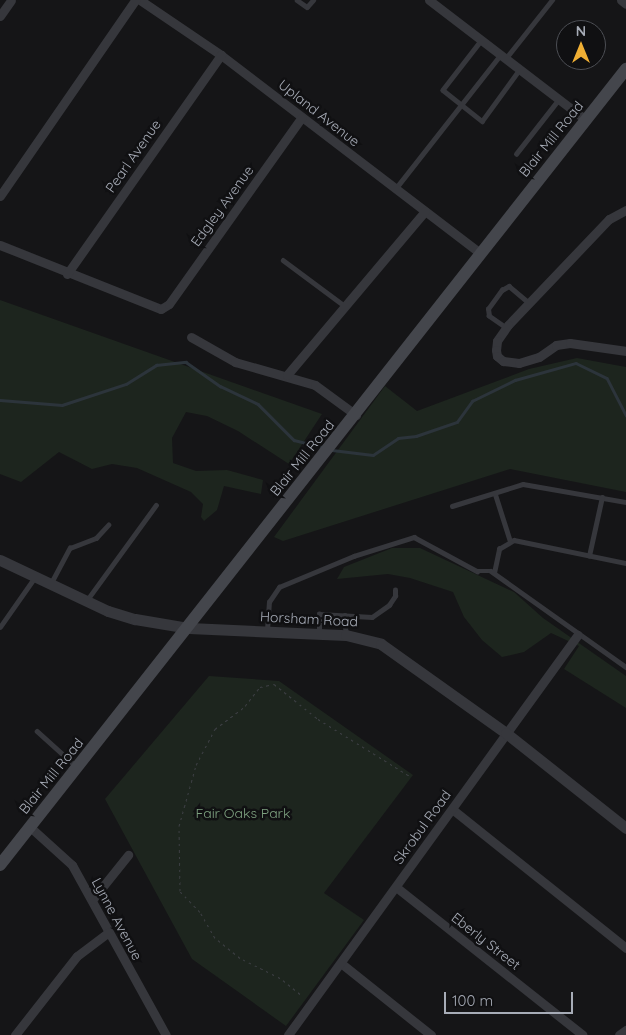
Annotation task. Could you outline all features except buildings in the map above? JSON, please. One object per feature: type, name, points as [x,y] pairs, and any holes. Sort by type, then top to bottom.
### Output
[{"type":"main road","name":"Blair Mill Road","points":[[0,865],[356,415],[479,252],[626,69]]},
{"type":"street","points":[[0,16],[11,0]]},
{"type":"street","points":[[0,196],[135,0]]},
{"type":"street","name":"Upland Avenue","points":[[140,0],[221,55],[479,252]]},
{"type":"street","points":[[429,0],[586,120]]},
{"type":"street","points":[[621,0],[626,4]]},
{"type":"street","name":"Pearl Avenue","points":[[67,274],[221,55]]},
{"type":"street","name":"Edgley Avenue","points":[[67,274],[161,309],[169,304],[302,117]]},
{"type":"street","points":[[626,210],[608,219],[529,303],[497,341],[496,350],[497,356],[503,361],[530,361],[556,345],[570,343],[626,351]]},
{"type":"street","points":[[287,375],[425,211]]},
{"type":"street","points":[[0,245],[67,274]]},
{"type":"street","points":[[191,337],[236,362],[287,375],[315,385],[356,415]]},
{"type":"street","name":"Horsham Road","points":[[0,561],[86,601],[135,619],[189,628],[346,635],[381,644],[506,734],[626,828]]},
{"type":"street","name":"Skrobul Road","points":[[288,1035],[342,964],[578,635]]},
{"type":"street","points":[[452,809],[626,948]]},
{"type":"street","name":"Lynne Avenue","points":[[30,827],[72,865],[92,900],[108,934],[166,1035]]},
{"type":"street","points":[[92,900],[128,855]]},
{"type":"street","name":"Eberly Street","points":[[396,887],[583,1035]]},
{"type":"street","points":[[14,1035],[77,956],[108,934]]},
{"type":"street","points":[[342,964],[431,1035]]},
{"type":"street","points":[[619,1035],[626,1030]]},
{"type":"lane","points":[[297,0],[307,7],[313,0]]},
{"type":"lane","points":[[395,189],[461,104],[552,0]]},
{"type":"lane","points":[[482,40],[443,90],[482,121],[520,69]]},
{"type":"lane","points":[[516,154],[559,99]]},
{"type":"lane","points":[[283,260],[345,306]]},
{"type":"lane","points":[[507,327],[489,316],[488,309],[502,290],[509,286],[529,303]]},
{"type":"lane","points":[[452,506],[523,484],[626,502]]},
{"type":"lane","points":[[495,493],[510,540]]},
{"type":"lane","points":[[589,556],[602,497]]},
{"type":"lane","points":[[86,601],[156,505]]},
{"type":"lane","points":[[50,584],[70,548],[96,538],[108,525]]},
{"type":"lane","points":[[267,632],[269,602],[279,587],[354,556],[414,537],[477,571],[494,573],[578,635],[626,667]]},
{"type":"lane","points":[[510,540],[626,563]]},
{"type":"lane","points":[[494,573],[500,548],[510,540]]},
{"type":"lane","points":[[0,627],[35,577]]},
{"type":"lane","points":[[319,633],[319,614],[372,617],[389,605],[395,596],[395,590]]},
{"type":"lane","points":[[345,615],[346,635]]},
{"type":"lane","points":[[37,731],[78,768]]},
{"type":"path","points":[[300,994],[280,978],[240,958],[215,938],[200,912],[180,891],[179,826],[196,764],[215,730],[245,706],[260,687],[274,684],[318,719],[411,777]]},
{"type":"green space","points":[[0,300],[322,414],[289,464],[238,431],[207,416],[186,412],[172,438],[173,463],[196,471],[227,470],[263,480],[261,494],[224,486],[217,510],[204,521],[201,517],[203,504],[191,492],[137,468],[112,464],[92,469],[59,452],[21,482],[0,474]]},
{"type":"green space","points":[[577,358],[626,367],[626,492],[510,469],[283,541],[274,537],[385,386],[417,411],[529,369]]},
{"type":"green space","points":[[392,548],[420,548],[514,592],[543,618],[626,676],[626,708],[564,669],[579,646],[551,633],[524,652],[502,657],[482,640],[464,617],[453,592],[410,578],[388,574],[337,579],[344,567]]},
{"type":"green space","name":"Fair Oaks Park","points":[[209,676],[279,681],[413,775],[324,893],[364,920],[286,1026],[192,959],[105,799]]},
{"type":"waterway","points":[[0,400],[62,405],[126,384],[156,365],[186,362],[220,386],[258,404],[294,440],[322,447]]},
{"type":"waterway","points":[[332,450],[373,455],[398,438],[416,436],[457,422],[472,401],[515,380],[576,363],[607,378],[626,415]]}]
